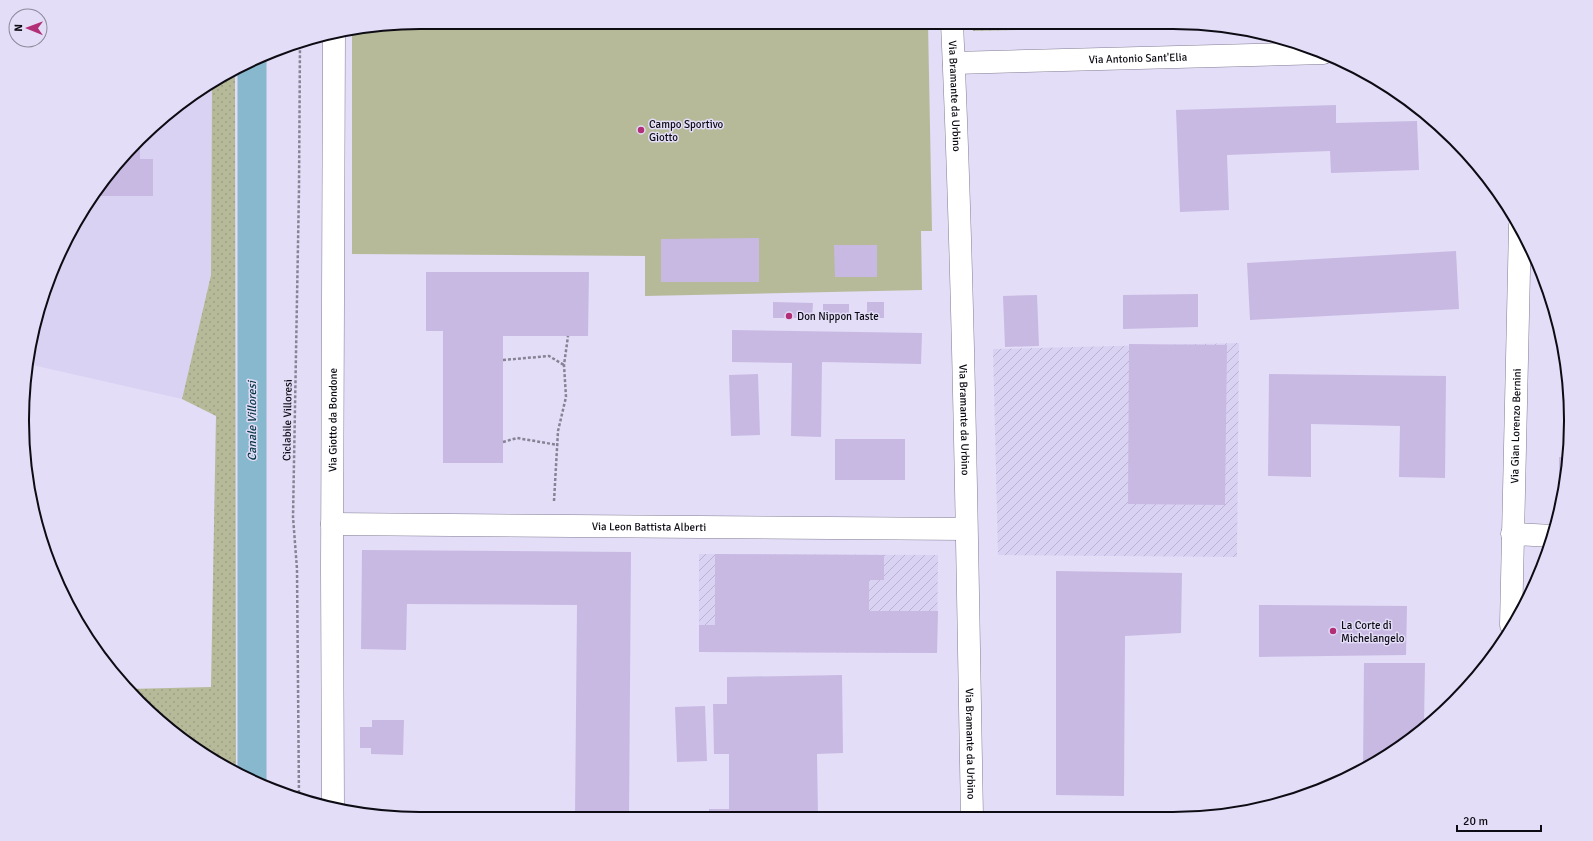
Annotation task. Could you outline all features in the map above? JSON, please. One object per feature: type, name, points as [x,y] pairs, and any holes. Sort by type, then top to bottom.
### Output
[{"type":"street","name":"Via Bramante da Urbino","points":[[952,29],[963,324],[972,812]]},
{"type":"street","name":"Via Giotto da Bondone","points":[[333,802],[332,524],[334,39]]},
{"type":"street","name":"Via Antonio Sant'Elia","points":[[954,63],[1307,53]]},
{"type":"street","name":"Via Gian Lorenzo Bernini","points":[[1511,617],[1520,239]]},
{"type":"street","name":"Via Leon Battista Alberti","points":[[332,524],[966,529]]},
{"type":"street","points":[[1512,534],[1546,536]]},
{"type":"path","name":"Ciclabile Villoresi","points":[[299,792],[297,569],[294,517],[300,48]]},
{"type":"path","points":[[554,496],[558,431],[566,397],[564,365],[568,336]]},
{"type":"path","points":[[503,360],[549,356],[564,365]]},
{"type":"path","points":[[503,442],[518,438],[558,445]]},
{"type":"shaded area","points":[[212,89],[211,275],[182,399],[33,365],[42,319],[59,271],[69,247],[95,203],[126,162],[162,126]]},
{"type":"shaded area","points":[[1239,343],[1237,557],[998,555],[993,349]]},
{"type":"shaded area","points":[[699,554],[938,555],[937,653],[699,652]]},
{"type":"green space","name":"Campo Sportivo Giotto","points":[[420,29],[928,29],[932,231],[921,231],[922,290],[645,296],[645,256],[352,254],[352,35],[369,32]]},
{"type":"green space","points":[[973,29],[1071,29],[973,31]]},
{"type":"green space","points":[[235,76],[236,766],[182,731],[162,715],[136,689],[211,687],[216,416],[182,399],[211,275],[212,89]]},
{"type":"building","points":[[1336,105],[1336,123],[1417,121],[1419,170],[1331,173],[1330,151],[1227,155],[1229,210],[1180,212],[1176,110]]},
{"type":"building","points":[[140,148],[140,159],[153,159],[153,196],[100,196],[126,162]]},
{"type":"building","points":[[759,238],[759,282],[661,282],[661,239]]},
{"type":"building","points":[[834,245],[877,245],[877,277],[835,277]]},
{"type":"building","points":[[1456,251],[1459,309],[1250,320],[1247,263]]},
{"type":"building","points":[[426,272],[589,272],[588,336],[503,336],[503,463],[443,463],[443,331],[426,331]]},
{"type":"building","points":[[1198,294],[1198,327],[1123,329],[1123,295]]},
{"type":"building","points":[[1037,295],[1039,346],[1005,347],[1003,296]]},
{"type":"building","points":[[773,302],[813,303],[812,318],[773,318]]},
{"type":"building","points":[[867,302],[884,302],[884,318],[867,318]]},
{"type":"building","points":[[823,304],[849,304],[849,320],[823,319]]},
{"type":"building","points":[[732,330],[922,333],[921,364],[822,362],[821,437],[791,436],[792,363],[732,362]]},
{"type":"building","points":[[1129,344],[1227,345],[1225,505],[1128,504]]},
{"type":"building","points":[[758,374],[760,435],[731,436],[729,375]]},
{"type":"building","points":[[1269,374],[1446,376],[1445,478],[1399,477],[1400,426],[1311,424],[1311,477],[1268,476]]},
{"type":"building","points":[[835,439],[905,439],[905,480],[835,480]]},
{"type":"building","points":[[1559,457],[1562,457],[1561,472],[1559,482]]},
{"type":"building","points":[[362,550],[631,552],[629,812],[575,812],[577,605],[407,604],[406,650],[361,649]]},
{"type":"building","points":[[715,554],[884,555],[884,580],[869,580],[869,611],[938,611],[937,653],[699,652],[699,625],[715,625]]},
{"type":"building","points":[[1056,571],[1182,573],[1181,633],[1125,636],[1124,796],[1056,795]]},
{"type":"building","name":"La Corte di Michelangelo","points":[[1259,605],[1407,606],[1406,655],[1259,657]]},
{"type":"building","name":"La Corte di Michelangelo","points":[[1364,663],[1425,663],[1424,721],[1390,746],[1363,763]]},
{"type":"building","points":[[842,675],[843,753],[817,754],[818,812],[709,812],[709,809],[729,809],[729,754],[714,754],[713,704],[727,704],[727,677]]},
{"type":"building","points":[[705,706],[707,761],[677,762],[675,707]]},
{"type":"building","points":[[372,720],[404,720],[403,755],[371,754],[371,748],[360,748],[360,727],[372,727]]},
{"type":"waterway","name":"Canale Villoresi","points":[[252,67],[252,774]]},
{"type":"place","name":"Campo Sportivo Giotto","points":[[641,130]]},
{"type":"place","name":"Don Nippon Taste","points":[[789,316]]},
{"type":"place","name":"La Corte di Michelangelo","points":[[1333,631]]}]
